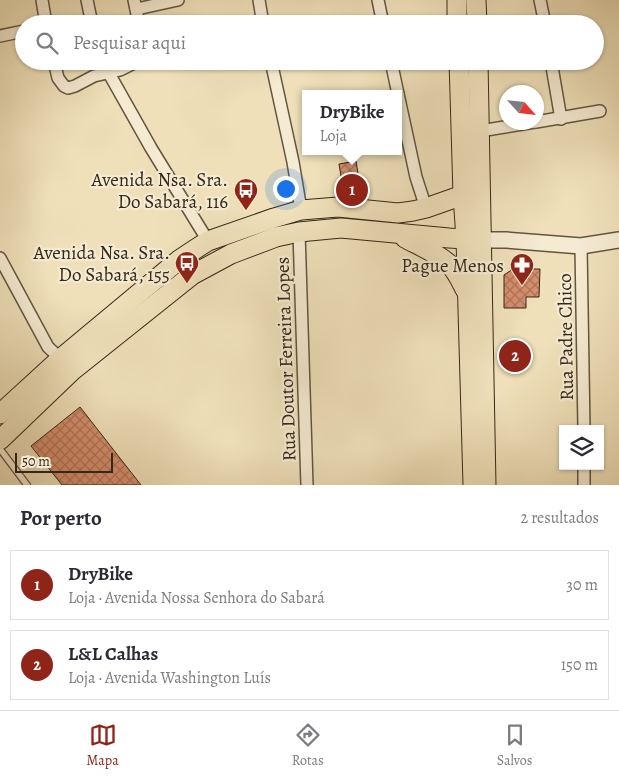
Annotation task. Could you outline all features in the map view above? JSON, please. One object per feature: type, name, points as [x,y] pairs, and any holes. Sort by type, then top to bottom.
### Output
[{"type":"main road","points":[[457,0],[457,15]]},
{"type":"main road","points":[[476,0],[477,15]]},
{"type":"main road","points":[[459,70],[463,195],[474,240],[482,297],[486,485]]},
{"type":"main road","points":[[472,485],[467,294],[474,240],[480,131],[478,70]]},
{"type":"main road","points":[[0,440],[67,365],[179,260],[208,241],[301,210],[338,207],[398,213],[426,208],[463,195]]},
{"type":"main road","points":[[0,414],[192,276],[231,254],[276,237],[299,232],[342,228],[474,240]]},
{"type":"main road","points":[[395,233],[450,264],[457,273],[467,294]]},
{"type":"street","points":[[42,0],[44,15]]},
{"type":"street","points":[[87,0],[90,15]]},
{"type":"street","points":[[135,4],[178,0]]},
{"type":"street","points":[[259,0],[262,15]]},
{"type":"street","points":[[378,0],[381,15]]},
{"type":"street","points":[[540,0],[542,15]]},
{"type":"street","points":[[0,36],[15,33]]},
{"type":"street","points":[[56,70],[58,78],[68,88],[94,76],[120,70]]},
{"type":"street","points":[[107,70],[151,148],[208,241]]},
{"type":"street","points":[[273,70],[293,162],[301,210]]},
{"type":"street","points":[[393,70],[397,90]]},
{"type":"street","points":[[553,70],[561,118]]},
{"type":"street","points":[[544,121],[600,111]]},
{"type":"street","points":[[402,112],[416,177],[426,208]]},
{"type":"street","points":[[480,131],[499,128]]},
{"type":"street","name":"Rua Doutor Ferreira Lopes","points":[[299,232],[307,485]]},
{"type":"street","points":[[474,240],[506,240],[581,246],[619,240]]},
{"type":"street","name":"Rua Padre Chico","points":[[581,246],[584,425]]},
{"type":"street","points":[[0,258],[48,347],[67,365]]},
{"type":"street","points":[[584,470],[584,485]]},
{"type":"lane","points":[[0,449],[27,485]]},
{"type":"building","points":[[356,161],[361,192],[344,195],[339,164]]},
{"type":"building","name":"Pague Menos","points":[[513,269],[540,269],[539,297],[526,297],[526,308],[504,308],[504,275]]},
{"type":"building","points":[[80,407],[141,485],[62,485],[31,446]]},
{"type":"place","name":"DryBike","points":[[352,190]]},
{"type":"place","name":"Avenida Nsa. Sra. Do Sabará, 116","points":[[246,211]]},
{"type":"place","name":"Avenida Nsa. Sra. Do Sabará, 155","points":[[187,284]]},
{"type":"place","name":"Pague Menos","points":[[522,286]]},
{"type":"place","name":"L&L Calhas","points":[[515,356]]}]
